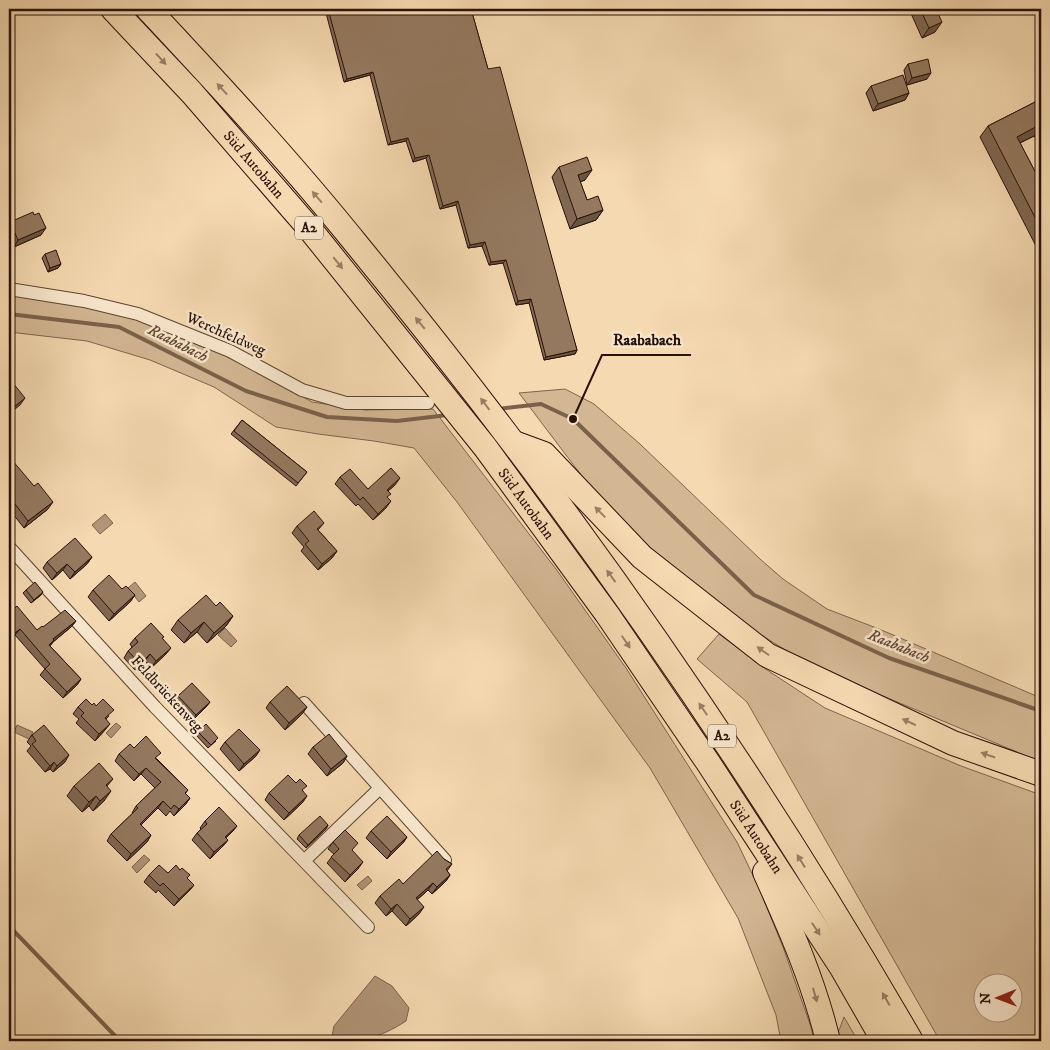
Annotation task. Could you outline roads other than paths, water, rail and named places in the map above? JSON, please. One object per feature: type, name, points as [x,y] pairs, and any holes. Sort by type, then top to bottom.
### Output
[{"type":"highway","name":"Süd Autobahn","points":[[113,9],[192,93],[283,198],[485,447],[607,614],[709,764],[842,968],[884,1041]]},
{"type":"highway","name":"Süd Autobahn","points":[[148,9],[261,132],[356,243],[451,360],[514,443],[630,602],[729,747],[858,951],[910,1041]]},
{"type":"highway","points":[[514,443],[544,454],[642,556],[767,655],[953,743],[1041,774]]},
{"type":"highway","points":[[741,815],[795,940],[812,985],[828,1041]]},
{"type":"street","name":"Werchfeldweg","points":[[9,289],[84,301],[138,314],[230,351],[302,390],[346,403],[428,403]]},
{"type":"street","name":"Feldbrückenweg","points":[[9,547],[155,707],[368,927]]},
{"type":"street","points":[[304,703],[446,860]]},
{"type":"street","points":[[305,860],[380,788]]},
{"type":"waterway","name":"Raababach","points":[[9,314],[119,327],[246,391],[327,417],[397,421],[448,415]]},
{"type":"waterway","name":"Raababach","points":[[498,409],[541,404],[573,419],[754,595],[889,658],[1041,711]]},
{"type":"waterway","points":[[9,926],[120,1041]]},
{"type":"place","name":"Raababach","points":[[573,419]]}]
